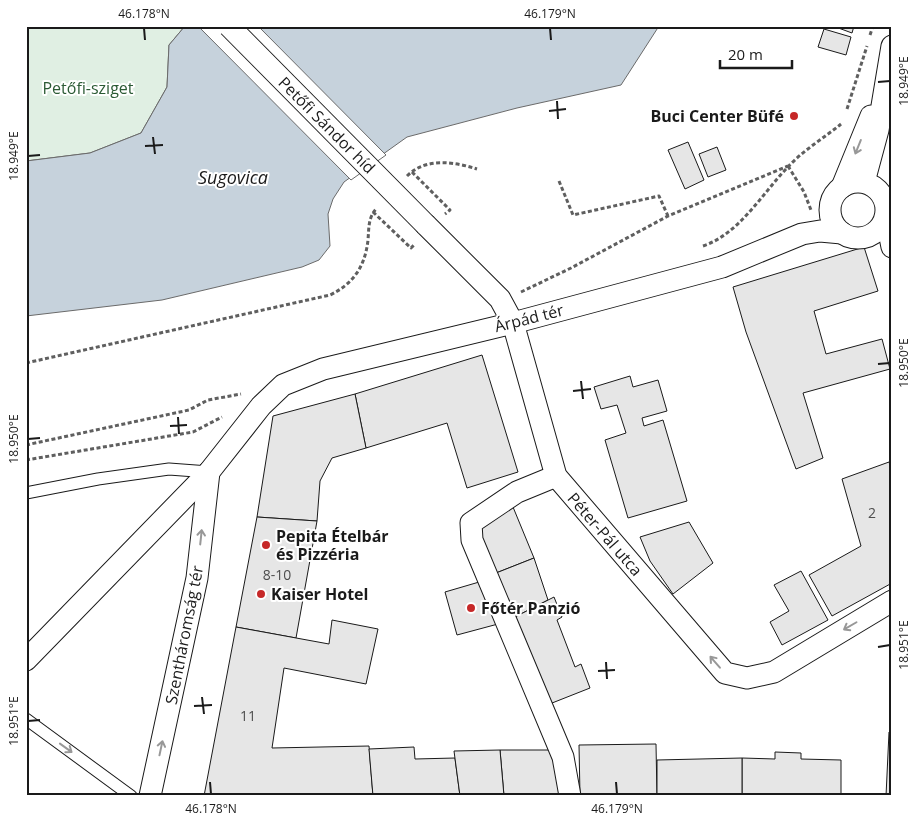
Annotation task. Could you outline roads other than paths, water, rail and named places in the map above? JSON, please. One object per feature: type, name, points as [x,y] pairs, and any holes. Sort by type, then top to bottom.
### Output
[{"type":"street","name":"Petőfi Sándor híd","points":[[228,26],[500,299],[513,323]]},
{"type":"street","points":[[864,182],[878,130],[892,46]]},
{"type":"street","name":"Árpád tér","points":[[802,234],[830,209],[832,200],[842,187],[866,128],[886,87]]},
{"type":"street","points":[[842,187],[856,181],[864,182],[874,186],[882,194],[886,204],[892,247]]},
{"type":"street","points":[[830,209],[832,218],[842,233]]},
{"type":"street","name":"Árpád tér","points":[[209,472],[261,406],[283,385],[322,369],[513,323],[722,267],[802,234],[820,231],[842,233],[852,237],[863,238],[874,234],[887,219]]},
{"type":"street","name":"Péter-Pál utca","points":[[513,323],[556,476],[725,673],[747,678],[774,672],[892,601]]},
{"type":"street","points":[[26,660],[209,472]]},
{"type":"street","name":"Szentháromság tér","points":[[150,796],[196,578],[209,472]]},
{"type":"street","points":[[556,476],[517,492],[471,524],[472,540],[563,757],[570,796]]},
{"type":"lane","points":[[26,494],[98,479],[169,469],[209,472]]},
{"type":"lane","points":[[26,719],[131,796]]},
{"type":"water","name":"Sugovica","points":[[185,26],[659,26],[621,85],[517,108],[407,137],[344,182],[333,199],[328,214],[330,246],[319,260],[302,267],[162,300],[26,316],[26,161],[90,153],[141,133],[167,87],[169,45]]},
{"type":"place","name":"Buci Center Büfé","points":[[794,116]]},
{"type":"place","name":"Pepita Ételbár és Pizzéria","points":[[266,545]]},
{"type":"place","name":"Kaiser Hotel","points":[[261,594]]},
{"type":"place","name":"Főtér Panzió","points":[[471,608]]},
{"type":"park label","name":"Petőfi-sziget","points":[[88,88]]}]
